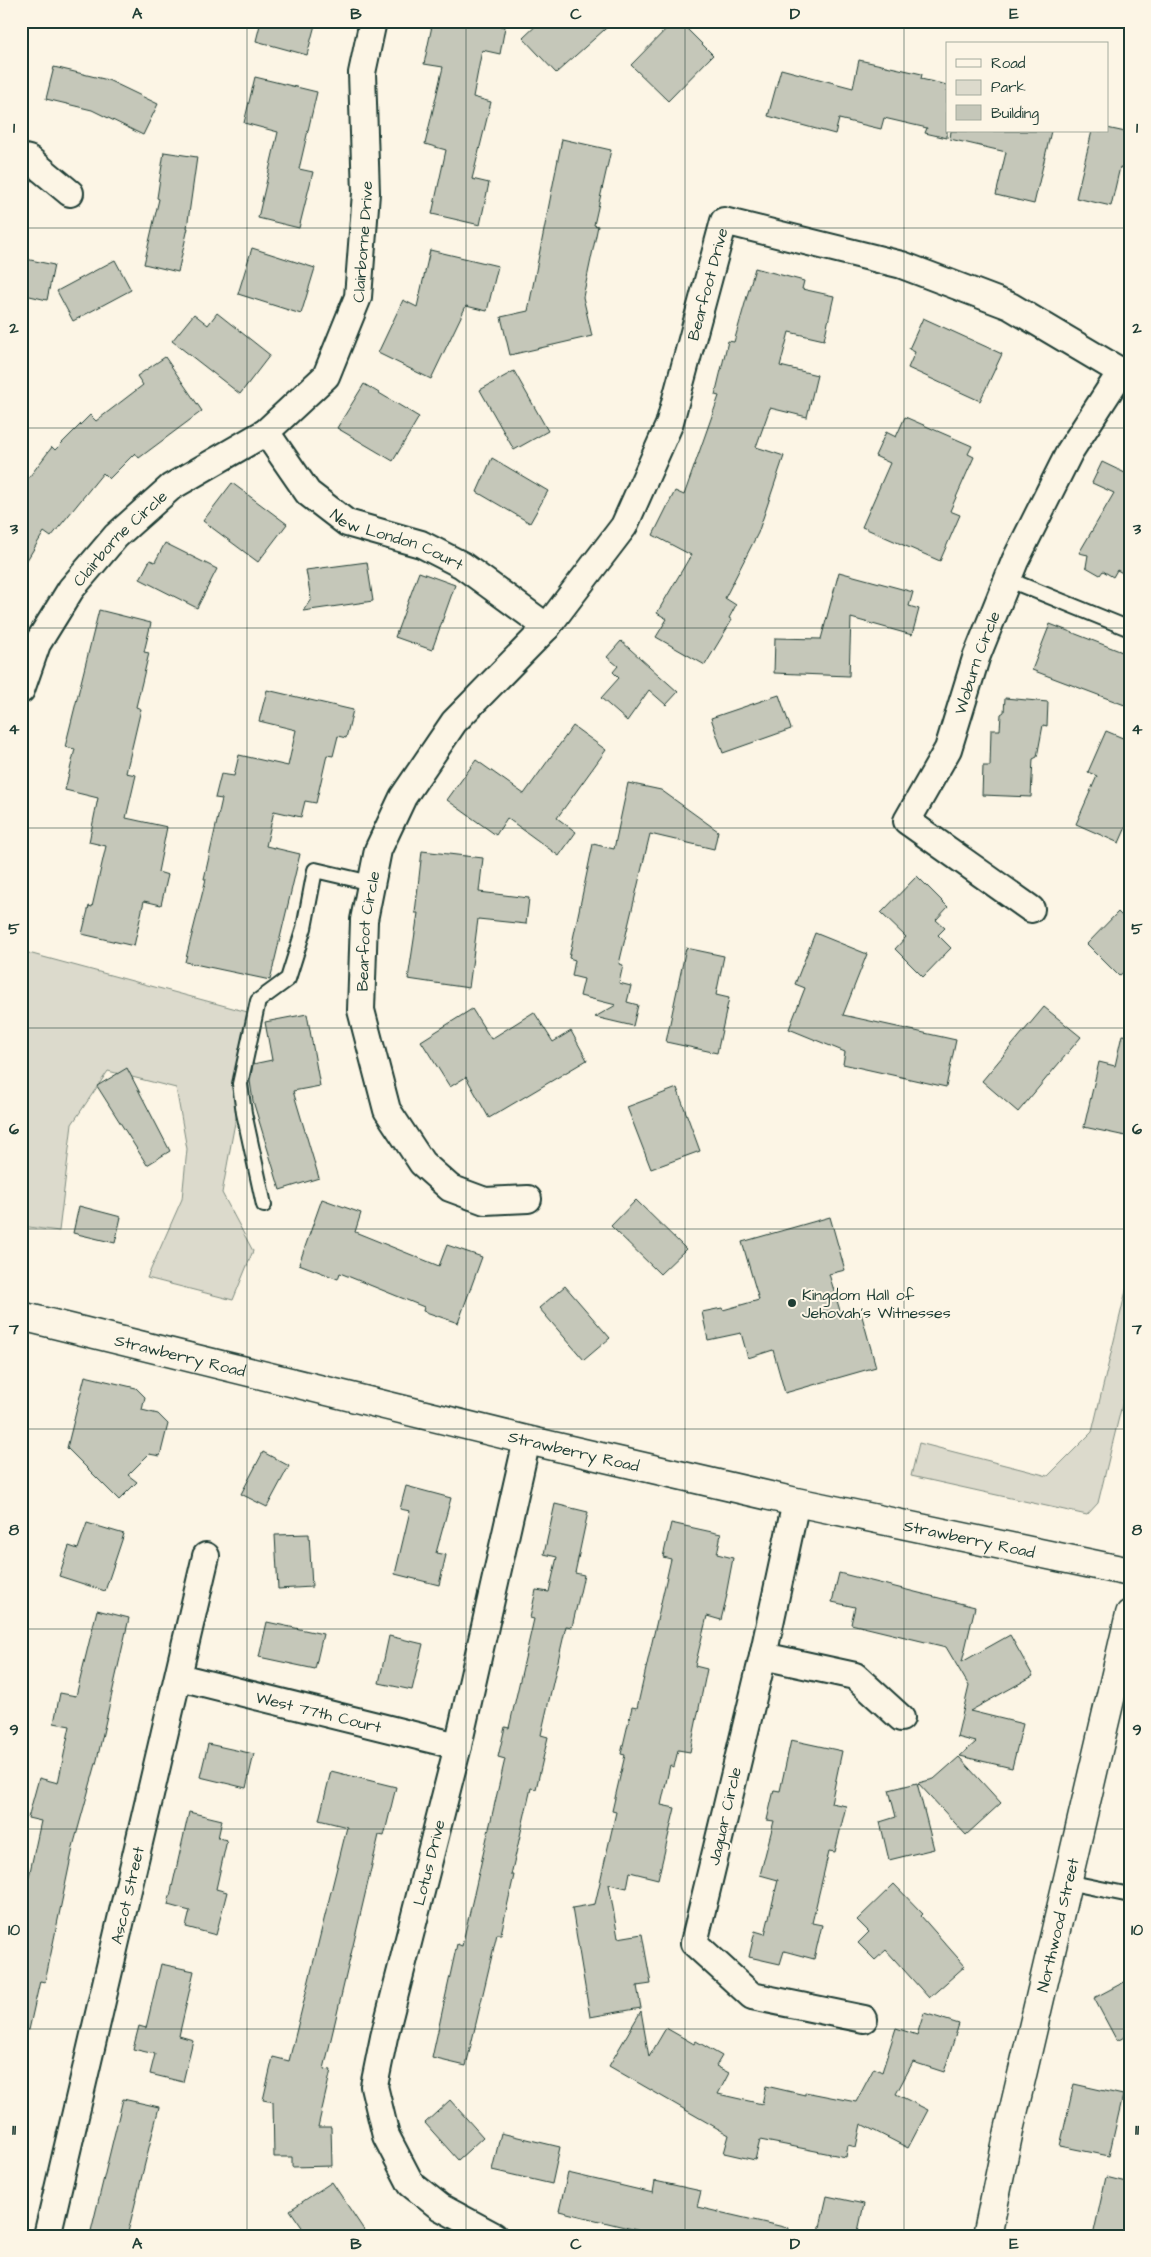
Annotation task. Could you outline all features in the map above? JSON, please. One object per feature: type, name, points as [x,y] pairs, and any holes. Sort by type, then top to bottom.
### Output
[{"type":"street","name":"Clairborne Drive","points":[[266,432],[326,376],[358,297],[366,193],[362,73],[373,21]]},
{"type":"street","points":[[21,157],[28,159],[70,193]]},
{"type":"street","name":"Bearfoot Drive","points":[[547,627],[624,526],[669,425],[724,220],[902,265],[1010,306],[1125,375]]},
{"type":"street","name":"Woburn Circle","points":[[1031,909],[907,821],[948,749],[976,658],[1007,579],[1070,451],[1125,375]]},
{"type":"street","name":"New London Court","points":[[266,432],[308,494],[347,523],[421,544],[462,565],[547,627]]},
{"type":"street","name":"Clairborne Circle","points":[[21,690],[36,644],[71,589],[116,536],[171,486],[266,432]]},
{"type":"street","name":"Bearfoot Circle","points":[[528,1199],[485,1201],[450,1188],[422,1163],[387,1110],[361,1010],[364,920],[371,883],[378,850],[403,797],[454,722],[547,627]]},
{"type":"street","name":"Strawberry Road","points":[[21,1316],[527,1440],[796,1502],[1130,1572]]},
{"type":"street","name":"Lotus Drive","points":[[494,2236],[440,2207],[411,2184],[386,2136],[374,2086],[384,2037],[458,1746],[527,1440]]},
{"type":"street","name":"Jaguar Circle","points":[[796,1502],[764,1656],[694,1943],[752,1996],[864,2019]]},
{"type":"street","name":"Ascot Street","points":[[47,2236],[180,1677],[206,1556]]},
{"type":"street","name":"Northwood Street","points":[[987,2236],[1130,1614]]},
{"type":"street","points":[[764,1656],[855,1676],[901,1718]]},
{"type":"street","name":"West 77th Court","points":[[180,1677],[458,1746]]},
{"type":"lane","points":[[1007,579],[1130,629]]},
{"type":"lane","points":[[264,1206],[244,1113],[240,1084],[258,1000],[288,979],[304,928],[315,870],[371,883]]},
{"type":"lane","points":[[1067,1882],[1130,1895]]},
{"type":"green space","points":[[21,951],[255,1014],[222,1193],[253,1251],[233,1300],[147,1278],[182,1199],[187,1149],[176,1088],[108,1071],[72,1124],[59,1231],[21,1226]]},
{"type":"green space","points":[[1130,1274],[1130,1372],[1098,1503],[1087,1515],[911,1476],[919,1443],[1048,1476],[1092,1432]]},
{"type":"building","points":[[261,21],[316,21],[307,55],[256,41]]},
{"type":"building","points":[[433,21],[475,21],[505,27],[500,54],[482,50],[473,97],[491,102],[472,179],[489,183],[480,225],[432,214],[446,150],[425,144],[443,67],[424,64]]},
{"type":"building","points":[[541,21],[614,21],[556,73],[523,38]]},
{"type":"building","points":[[674,21],[679,21],[713,55],[668,101],[631,65]]},
{"type":"building","points":[[859,60],[922,74],[921,79],[946,85],[947,138],[925,133],[927,128],[884,118],[881,129],[839,119],[835,134],[768,116],[781,69],[853,88]]},
{"type":"building","points":[[54,67],[108,80],[158,104],[143,135],[92,110],[46,99]]},
{"type":"building","points":[[255,77],[317,92],[299,169],[313,172],[299,228],[258,218],[278,132],[244,123]]},
{"type":"building","points":[[1108,128],[1130,133],[1130,169],[1120,167],[1111,206],[1076,198],[1092,132],[1108,132]]},
{"type":"building","points":[[951,132],[1051,132],[1034,204],[996,195],[1006,152],[950,139]]},
{"type":"building","points":[[562,139],[611,150],[594,225],[598,226],[583,297],[592,336],[510,355],[501,317],[528,311]]},
{"type":"building","points":[[164,152],[197,157],[188,228],[178,272],[144,264],[159,199],[157,198]]},
{"type":"building","points":[[252,248],[315,268],[301,314],[238,294]]},
{"type":"building","points":[[430,250],[498,266],[487,311],[466,306],[431,379],[378,353],[403,300],[417,307]]},
{"type":"building","points":[[21,258],[54,265],[47,300],[21,294]]},
{"type":"building","points":[[115,260],[131,290],[73,321],[57,291]]},
{"type":"building","points":[[755,268],[804,281],[802,289],[834,296],[824,340],[789,332],[780,366],[817,375],[807,417],[770,408],[756,447],[784,456],[758,533],[725,598],[736,605],[729,618],[732,620],[705,665],[656,637],[667,619],[657,613],[691,555],[653,535],[675,491],[684,495],[719,396],[715,395],[728,341],[734,342]]},
{"type":"building","points":[[217,313],[270,355],[240,394],[172,341],[194,314],[208,325]]},
{"type":"building","points":[[923,318],[1002,354],[980,401],[908,368],[915,352],[909,349]]},
{"type":"building","points":[[165,357],[202,411],[139,458],[135,453],[109,479],[103,473],[51,537],[44,532],[21,570],[21,488],[52,447],[55,450],[90,415],[96,421],[143,385],[137,376]]},
{"type":"building","points":[[514,371],[548,431],[514,450],[480,390]]},
{"type":"building","points":[[364,384],[419,417],[393,461],[337,428]]},
{"type":"building","points":[[905,417],[972,446],[968,454],[974,457],[950,511],[960,515],[940,561],[862,527],[890,463],[875,456],[886,432],[896,437]]},
{"type":"building","points":[[492,458],[548,491],[530,523],[477,492]]},
{"type":"building","points":[[1102,462],[1125,473],[1130,466],[1130,577],[1117,570],[1113,577],[1103,571],[1100,575],[1086,567],[1088,555],[1079,553],[1114,493],[1092,483]]},
{"type":"building","points":[[232,483],[287,524],[258,562],[203,521]]},
{"type":"building","points":[[165,543],[217,569],[197,608],[140,579],[150,560],[155,562]]},
{"type":"building","points":[[367,562],[373,601],[303,611],[311,599],[306,570]]},
{"type":"building","points":[[419,572],[455,585],[432,650],[395,637]]},
{"type":"building","points":[[839,572],[913,592],[909,606],[919,609],[912,635],[851,618],[849,676],[774,673],[775,638],[821,639]]},
{"type":"building","points":[[99,610],[151,623],[144,652],[149,653],[136,707],[141,709],[126,773],[136,775],[126,818],[167,827],[158,872],[168,875],[161,905],[144,901],[134,946],[82,934],[89,906],[92,907],[106,846],[89,842],[98,798],[65,790],[75,749],[65,747]]},
{"type":"building","points":[[1050,624],[1130,655],[1130,707],[1032,670]]},
{"type":"building","points":[[621,641],[678,692],[666,705],[649,690],[627,721],[601,698],[619,678],[613,672],[618,666],[607,657]]},
{"type":"building","points":[[267,690],[353,710],[346,738],[338,736],[333,756],[327,755],[316,803],[305,801],[301,817],[274,811],[266,846],[300,854],[270,980],[185,962],[206,879],[204,879],[222,799],[215,798],[221,774],[234,776],[239,755],[288,766],[296,730],[259,721]]},
{"type":"building","points":[[779,695],[791,729],[723,753],[711,718]]},
{"type":"building","points":[[1005,698],[1048,702],[1047,726],[1043,725],[1037,757],[1033,759],[1031,797],[982,795],[983,766],[990,766],[991,730],[1000,730]]},
{"type":"building","points":[[573,726],[606,750],[557,818],[576,832],[559,856],[507,818],[496,835],[447,800],[476,760],[524,794]]},
{"type":"building","points":[[1106,731],[1130,741],[1130,818],[1119,843],[1076,824],[1097,776],[1088,772]]},
{"type":"building","points":[[628,783],[661,790],[718,831],[714,849],[650,834],[619,964],[623,965],[619,983],[631,986],[627,1002],[638,1005],[633,1026],[595,1017],[616,1005],[580,996],[584,979],[572,976],[575,960],[569,958],[593,844],[614,849]]},
{"type":"building","points":[[422,851],[483,858],[479,892],[529,898],[526,924],[478,919],[469,988],[408,979],[418,913],[415,913]]},
{"type":"building","points":[[917,876],[948,907],[936,920],[945,928],[938,935],[951,948],[923,977],[895,949],[906,937],[881,913]]},
{"type":"building","points":[[1118,912],[1130,924],[1130,966],[1119,976],[1087,944]]},
{"type":"building","points":[[815,933],[867,954],[843,1015],[956,1040],[946,1087],[843,1064],[845,1052],[789,1029],[805,988],[795,984]]},
{"type":"building","points":[[686,948],[724,956],[716,995],[729,998],[717,1053],[666,1042]]},
{"type":"building","points":[[1044,1007],[1081,1037],[1018,1112],[982,1081]]},
{"type":"building","points":[[472,1009],[491,1039],[534,1012],[553,1042],[571,1031],[587,1060],[489,1118],[466,1077],[450,1087],[421,1041]]},
{"type":"building","points":[[307,1014],[320,1086],[293,1091],[319,1178],[280,1190],[253,1101],[250,1081],[253,1064],[272,1060],[265,1022]]},
{"type":"building","points":[[1122,1035],[1130,1036],[1130,1137],[1084,1127],[1099,1062],[1115,1066]]},
{"type":"building","points":[[127,1068],[170,1151],[147,1165],[97,1086]]},
{"type":"building","points":[[677,1088],[700,1151],[651,1169],[627,1107]]},
{"type":"building","points":[[322,1199],[361,1213],[355,1232],[439,1266],[447,1245],[482,1257],[458,1323],[423,1311],[424,1307],[340,1273],[338,1279],[299,1264]]},
{"type":"building","points":[[636,1200],[686,1249],[660,1274],[611,1226]]},
{"type":"building","points":[[79,1206],[121,1217],[115,1243],[73,1233]]},
{"type":"building","name":"Kingdom Hall of Jehovah’s Witnesses","points":[[830,1217],[845,1270],[829,1274],[841,1314],[860,1309],[876,1367],[785,1393],[773,1350],[748,1358],[741,1333],[708,1340],[702,1312],[722,1308],[723,1310],[759,1300],[742,1242]]},
{"type":"building","points":[[565,1286],[610,1338],[584,1360],[539,1308]]},
{"type":"building","points":[[85,1376],[136,1388],[145,1397],[142,1410],[158,1414],[168,1424],[160,1456],[149,1454],[128,1475],[137,1482],[119,1500],[67,1448]]},
{"type":"building","points":[[263,1452],[289,1466],[267,1507],[241,1494]]},
{"type":"building","points":[[406,1486],[451,1498],[436,1553],[446,1555],[439,1585],[395,1574],[410,1511],[400,1509]]},
{"type":"building","points":[[555,1504],[588,1512],[575,1573],[584,1575],[572,1627],[566,1626],[541,1735],[548,1737],[536,1789],[531,1788],[511,1875],[514,1875],[501,1934],[497,1934],[466,2066],[432,2058],[457,1944],[462,1946],[505,1759],[498,1757],[505,1727],[509,1728],[534,1619],[530,1618],[536,1590],[549,1592],[557,1557],[544,1554]]},
{"type":"building","points":[[87,1523],[124,1534],[105,1591],[59,1576],[69,1546],[78,1549]]},
{"type":"building","points":[[671,1523],[721,1534],[717,1554],[733,1558],[727,1595],[721,1620],[707,1616],[695,1666],[707,1669],[690,1752],[678,1750],[674,1767],[670,1765],[661,1805],[675,1808],[658,1879],[630,1872],[627,1888],[609,1884],[618,1938],[642,1934],[651,1984],[637,1986],[641,2008],[590,2017],[572,1908],[595,1904],[616,1812],[612,1811],[625,1755],[621,1754],[632,1707],[637,1708],[671,1559],[663,1557]]},
{"type":"building","points":[[309,1534],[312,1587],[278,1589],[275,1535]]},
{"type":"building","points":[[839,1573],[975,1607],[962,1662],[1010,1635],[1033,1676],[970,1711],[1023,1724],[1012,1768],[960,1756],[976,1742],[957,1737],[969,1686],[946,1647],[851,1624],[855,1607],[832,1602]]},
{"type":"building","points":[[97,1610],[129,1618],[97,1760],[74,1843],[45,1982],[40,1981],[29,2030],[21,2029],[21,1939],[29,1906],[23,1904],[41,1821],[28,1818],[39,1778],[58,1783],[70,1726],[54,1723],[60,1693],[76,1696]]},
{"type":"building","points":[[267,1622],[323,1634],[315,1669],[259,1657]]},
{"type":"building","points":[[389,1636],[423,1644],[412,1690],[379,1683]]},
{"type":"building","points":[[791,1740],[842,1751],[831,1803],[846,1806],[835,1852],[829,1851],[812,1923],[822,1925],[814,1959],[784,1951],[780,1964],[749,1957],[755,1931],[765,1934],[778,1880],[760,1875],[774,1821],[767,1820],[774,1790],[780,1791]]},
{"type":"building","points":[[208,1744],[254,1754],[246,1788],[200,1777]]},
{"type":"building","points":[[959,1757],[1001,1803],[966,1835],[918,1783],[934,1779]]},
{"type":"building","points":[[331,1771],[396,1787],[384,1836],[379,1835],[324,2069],[331,2070],[318,2127],[331,2127],[332,2166],[292,2167],[292,2157],[274,2157],[273,2102],[263,2100],[273,2057],[289,2061],[347,1827],[319,1820]]},
{"type":"building","points":[[917,1783],[934,1849],[889,1860],[880,1822],[896,1817],[889,1790]]},
{"type":"building","points":[[189,1812],[222,1820],[218,1838],[227,1840],[216,1889],[227,1892],[216,1935],[186,1927],[190,1911],[168,1905]]},
{"type":"building","points":[[894,1884],[923,1914],[921,1916],[965,1966],[929,1998],[886,1950],[875,1960],[858,1943],[869,1932],[857,1920]]},
{"type":"building","points":[[161,1964],[194,1971],[179,2036],[193,2040],[183,2082],[150,2074],[155,2054],[133,2049],[139,2026],[146,2028]]},
{"type":"building","points":[[1130,1979],[1130,2034],[1117,2041],[1094,1998]]},
{"type":"building","points":[[641,2011],[649,2057],[666,2028],[694,2044],[696,2041],[722,2056],[716,2066],[729,2073],[718,2094],[762,2104],[766,2086],[805,2095],[805,2092],[856,2102],[874,2068],[882,2072],[896,2028],[917,2035],[924,2013],[959,2024],[944,2072],[913,2062],[896,2094],[928,2110],[908,2148],[861,2124],[856,2147],[848,2145],[846,2157],[760,2140],[755,2160],[724,2153],[729,2135],[609,2066]]},
{"type":"building","points":[[1074,2084],[1123,2095],[1109,2156],[1060,2146]]},
{"type":"building","points":[[123,2099],[159,2107],[127,2236],[111,2236],[91,2231]]},
{"type":"building","points":[[450,2100],[483,2137],[458,2160],[425,2123]]},
{"type":"building","points":[[501,2133],[560,2147],[552,2184],[492,2170]]},
{"type":"building","points":[[568,2173],[653,2193],[655,2181],[701,2191],[697,2207],[788,2228],[787,2236],[661,2236],[559,2211]]},
{"type":"building","points":[[1106,2177],[1130,2183],[1130,2236],[1093,2236]]},
{"type":"building","points":[[332,2182],[368,2236],[308,2236],[290,2210]]},
{"type":"building","points":[[827,2196],[864,2204],[857,2236],[818,2236]]},
{"type":"place","name":"Kingdom Hall of Jehovah’s Witnesses","points":[[792,1303]]}]
